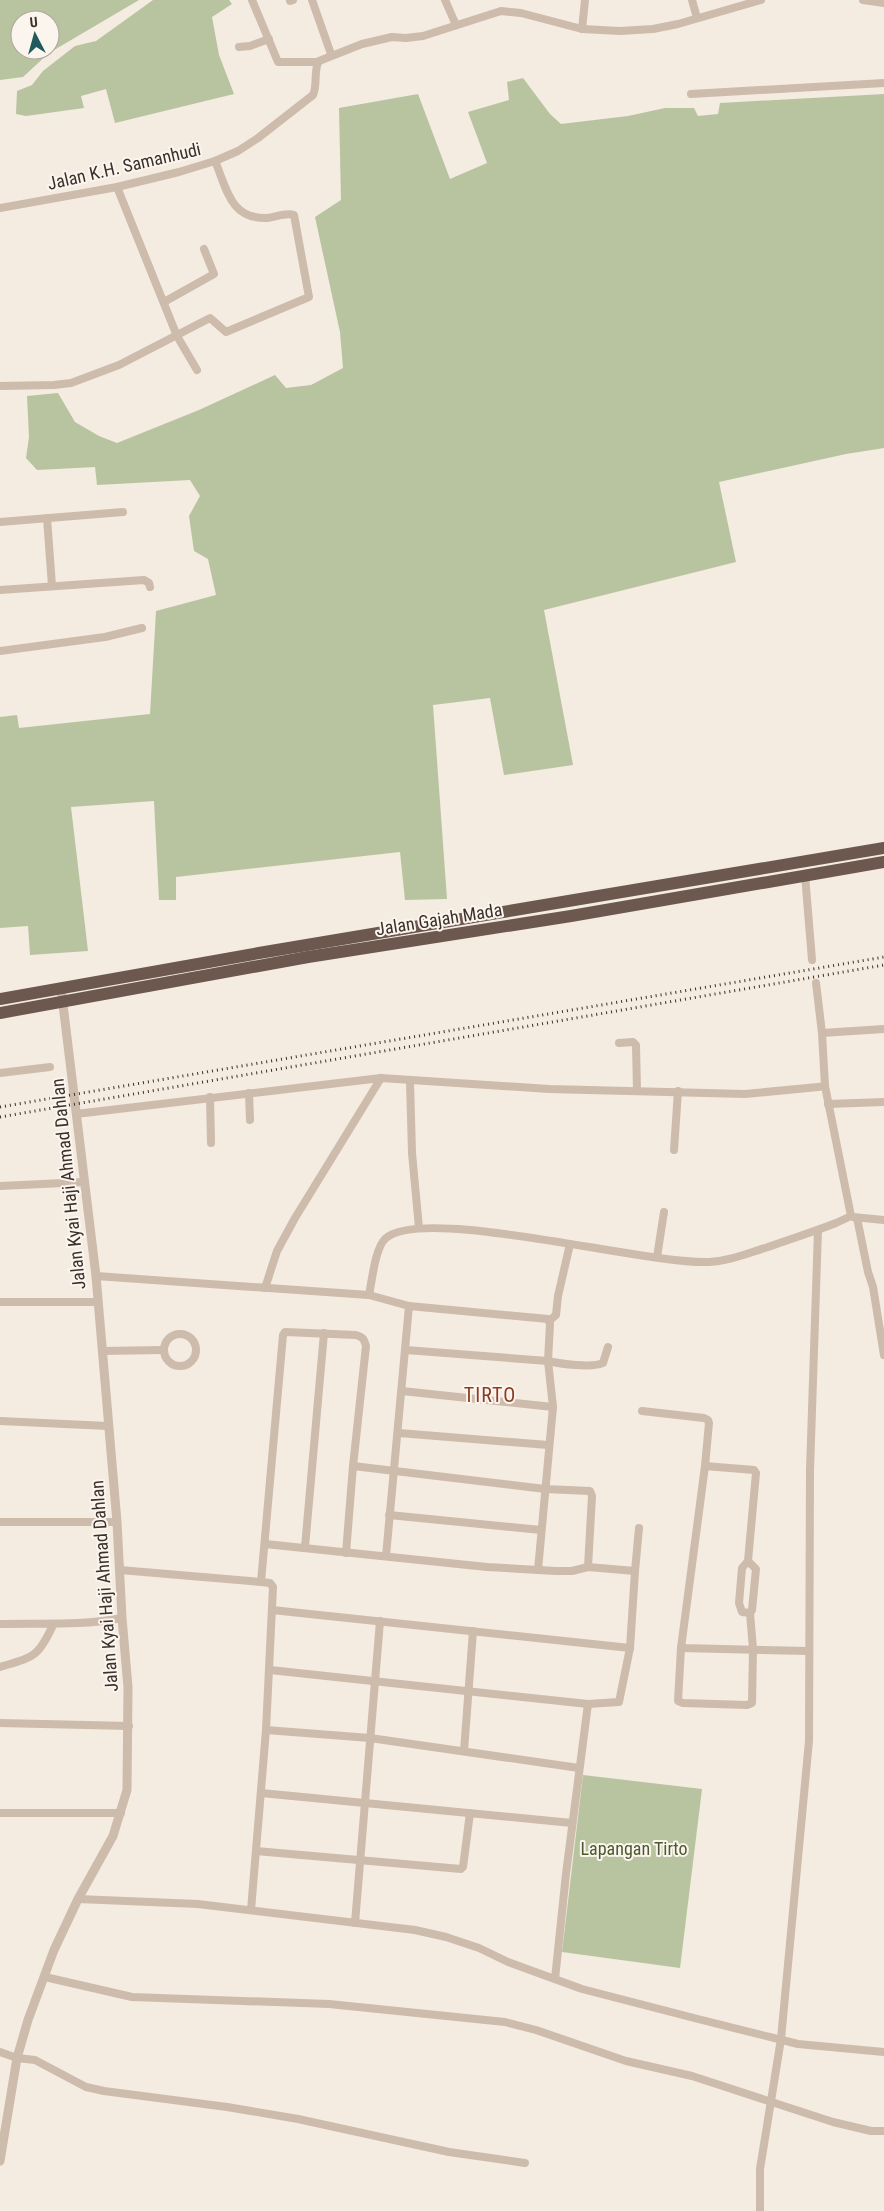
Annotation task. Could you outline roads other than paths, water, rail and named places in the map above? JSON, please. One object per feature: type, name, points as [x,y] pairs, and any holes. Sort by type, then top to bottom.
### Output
[{"type":"highway","name":"Jalan Gajah Mada","points":[[0,1013],[64,1001],[162,976],[884,848]]},
{"type":"highway","name":"Jalan Gajah Mada","points":[[0,999],[61,988],[308,957],[571,916],[884,862]]},
{"type":"street","points":[[252,0],[278,62],[317,62],[331,54],[362,44],[392,37],[423,36],[491,13],[517,12],[582,29],[620,31],[653,29],[761,0]]},
{"type":"street","points":[[312,0],[331,54]]},
{"type":"street","points":[[445,0],[456,25]]},
{"type":"street","points":[[582,29],[585,0]]},
{"type":"street","points":[[692,0],[697,18]]},
{"type":"street","points":[[863,0],[880,3]]},
{"type":"street","points":[[239,47],[250,46],[268,39]]},
{"type":"street","name":"Jalan K.H. Samanhudi","points":[[2,208],[117,187],[179,172],[215,161],[238,151],[308,100],[316,89],[317,62]]},
{"type":"street","points":[[691,94],[884,83]]},
{"type":"street","points":[[0,386],[71,383],[119,365],[210,318],[226,332],[309,296],[294,215],[268,218],[243,214],[232,200],[215,161]]},
{"type":"street","points":[[117,187],[177,336],[197,370]]},
{"type":"street","points":[[164,302],[214,274],[204,249]]},
{"type":"street","points":[[0,522],[122,512]]},
{"type":"street","points":[[47,518],[52,586]]},
{"type":"street","points":[[0,590],[144,580],[149,583],[150,588]]},
{"type":"street","points":[[0,651],[105,637],[142,628]]},
{"type":"street","points":[[805,875],[812,960]]},
{"type":"street","points":[[816,983],[828,1104],[854,1217],[873,1287],[884,1355]]},
{"type":"street","name":"Jalan Kyai Haji Ahmad Dahlan","points":[[0,2161],[17,2058],[54,1950],[78,1898],[113,1836],[127,1790],[128,1688],[117,1522],[96,1276],[61,988]]},
{"type":"street","points":[[822,1033],[884,1029]]},
{"type":"street","points":[[619,1043],[633,1042],[636,1045],[637,1090]]},
{"type":"street","points":[[0,1074],[50,1067]]},
{"type":"street","points":[[76,1114],[381,1078],[549,1089],[745,1094],[825,1086]]},
{"type":"street","points":[[265,1288],[277,1252],[295,1218],[381,1078]]},
{"type":"street","points":[[410,1081],[412,1153],[419,1228]]},
{"type":"street","points":[[674,1150],[678,1091]]},
{"type":"street","points":[[249,1093],[250,1120]]},
{"type":"street","points":[[210,1097],[211,1143]]},
{"type":"street","points":[[828,1104],[884,1102]]},
{"type":"street","points":[[0,1186],[85,1182]]},
{"type":"street","points":[[657,1257],[664,1212]]},
{"type":"street","points":[[369,1295],[380,1246],[387,1237],[419,1228],[476,1230],[657,1257],[708,1262],[732,1259],[854,1217],[884,1220]]},
{"type":"street","points":[[760,2211],[760,2170],[781,2039],[809,1741],[812,1365],[818,1230]]},
{"type":"street","points":[[538,1570],[553,1407],[548,1361],[549,1321],[556,1315],[558,1296],[570,1244]]},
{"type":"street","points":[[96,1276],[369,1295],[409,1306],[548,1319],[549,1321]]},
{"type":"street","points":[[0,1302],[97,1302]]},
{"type":"street","points":[[386,1556],[409,1306]]},
{"type":"street","points":[[262,1582],[283,1335],[285,1332],[362,1336],[366,1346],[346,1552]]},
{"type":"street","points":[[304,1547],[324,1333]]},
{"type":"street","points":[[178,1334],[191,1338],[195,1344],[196,1353],[189,1364],[182,1367],[174,1366],[168,1362],[163,1350],[166,1342],[178,1334]]},
{"type":"street","points":[[406,1350],[548,1361],[570,1365],[600,1365],[603,1363],[608,1347]]},
{"type":"street","points":[[102,1351],[163,1350]]},
{"type":"street","points":[[402,1391],[553,1407]]},
{"type":"street","points":[[642,1411],[708,1420],[705,1466],[681,1648],[678,1700],[683,1703],[747,1705],[752,1703],[754,1698],[753,1649],[750,1613],[752,1610],[756,1569],[748,1561]]},
{"type":"street","points":[[0,1421],[108,1426]]},
{"type":"street","points":[[398,1433],[548,1445]]},
{"type":"street","points":[[353,1466],[590,1492],[592,1496],[588,1568]]},
{"type":"street","points":[[705,1466],[755,1471],[748,1561],[742,1568],[739,1603],[742,1612],[750,1613]]},
{"type":"street","points":[[389,1515],[541,1530]]},
{"type":"street","points":[[0,1522],[117,1522]]},
{"type":"street","points":[[270,1670],[588,1704],[619,1702],[630,1648],[639,1528]]},
{"type":"street","points":[[265,1544],[538,1570],[572,1571],[588,1568],[636,1571]]},
{"type":"street","points":[[120,1570],[262,1582],[270,1583],[272,1587],[266,1730],[250,1910]]},
{"type":"street","points":[[272,1610],[630,1648]]},
{"type":"street","points":[[0,1624],[53,1625],[99,1622],[122,1618]]},
{"type":"street","points":[[355,1923],[380,1622]]},
{"type":"street","points":[[0,1667],[25,1660],[38,1652],[53,1625]]},
{"type":"street","points":[[464,1751],[473,1631]]},
{"type":"street","points":[[681,1648],[809,1651]]},
{"type":"street","points":[[555,1979],[572,1823],[588,1704]]},
{"type":"street","points":[[0,1723],[129,1726]]},
{"type":"street","points":[[266,1730],[370,1738],[579,1768]]},
{"type":"street","points":[[261,1793],[572,1823]]},
{"type":"street","points":[[0,1813],[121,1813]]},
{"type":"street","points":[[256,1851],[461,1869],[463,1867],[470,1813]]},
{"type":"street","points":[[78,1898],[198,1904],[415,1930],[446,1937],[582,1989],[798,2044],[884,2052]]},
{"type":"street","points":[[45,1977],[132,1997],[329,2004],[505,2022],[536,2030],[626,2061],[692,2076],[833,2122],[871,2131],[884,2132]]},
{"type":"street","points":[[0,2052],[17,2058],[35,2060],[86,2087],[104,2091],[227,2107],[298,2119],[449,2152],[525,2164]]},
{"type":"railway","points":[[0,1107],[884,957]]},
{"type":"railway","points":[[0,1117],[884,965]]},
{"type":"district","name":"TIRTO","points":[[490,1395]]},
{"type":"park label","name":"Lapangan Tirto","points":[[634,1848]]}]
